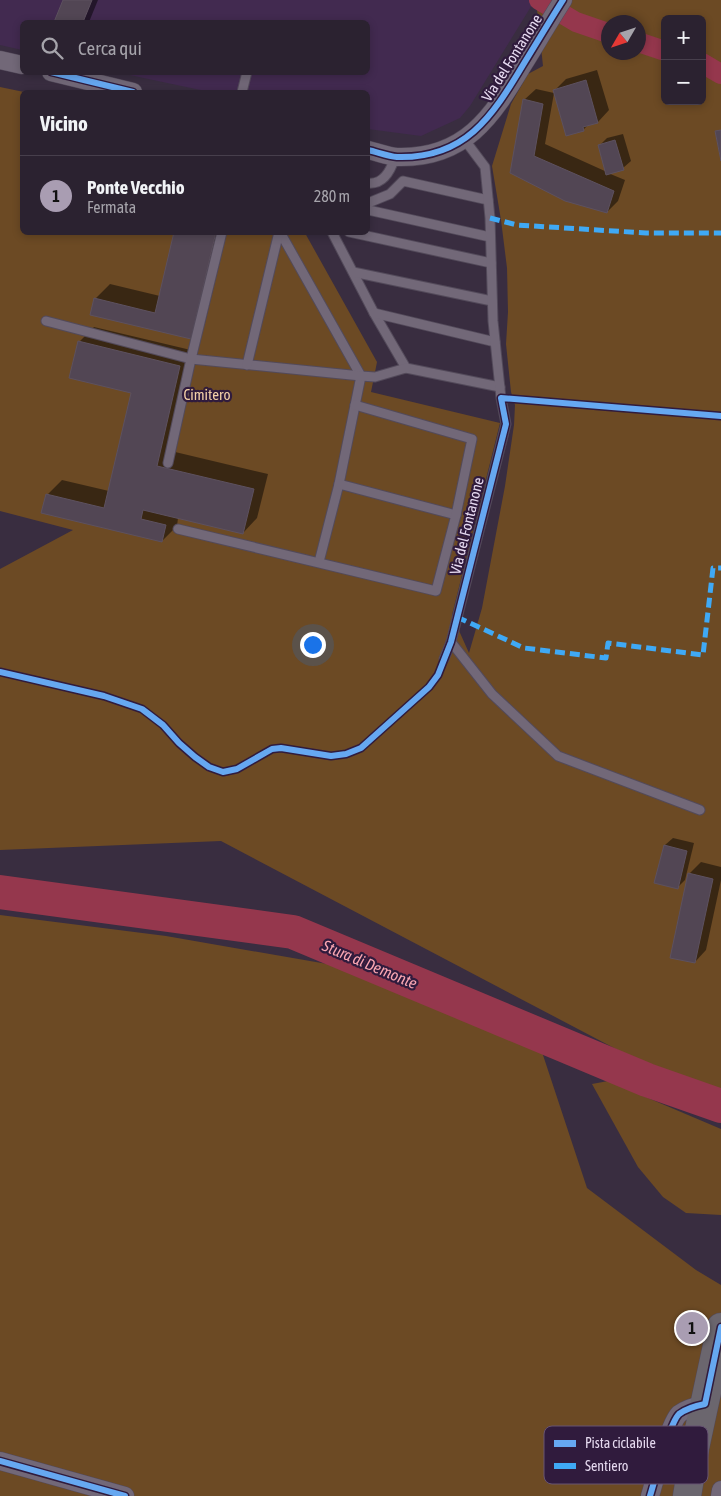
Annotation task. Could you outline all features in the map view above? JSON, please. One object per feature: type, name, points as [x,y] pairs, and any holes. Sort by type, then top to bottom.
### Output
[{"type":"main road","points":[[702,1426],[711,1397],[721,1327]]},
{"type":"main road","points":[[680,1496],[684,1484]]},
{"type":"street","name":"Via del Fontanone","points":[[370,151],[395,157],[418,156],[440,151],[464,139],[485,121],[502,100],[563,0]]},
{"type":"street","points":[[0,60],[20,65]]},
{"type":"street","points":[[63,75],[125,90]]},
{"type":"street","points":[[672,1426],[678,1415],[689,1407],[711,1397]]},
{"type":"street","points":[[0,1461],[125,1496]]},
{"type":"street","points":[[650,1496],[654,1484]]},
{"type":"street","points":[[720,1496],[721,1490]]},
{"type":"lane","points":[[242,90],[246,75]]},
{"type":"lane","name":"Via del Fontanone","points":[[444,659],[451,642],[506,424],[495,342],[485,167],[464,139]]},
{"type":"lane","points":[[370,183],[384,179],[395,157]]},
{"type":"lane","points":[[370,202],[390,194],[403,181],[488,200]]},
{"type":"lane","points":[[370,210],[490,237]]},
{"type":"lane","points":[[168,463],[221,235]]},
{"type":"lane","points":[[247,365],[279,235]]},
{"type":"lane","points":[[282,235],[361,376],[339,484],[319,562]]},
{"type":"lane","points":[[334,235],[374,313],[406,368]]},
{"type":"lane","points":[[363,235],[491,263]]},
{"type":"lane","points":[[353,272],[492,301]]},
{"type":"lane","points":[[374,313],[495,342]]},
{"type":"lane","points":[[46,321],[191,359],[361,376],[374,376],[406,368],[500,388]]},
{"type":"lane","points":[[178,528],[436,591],[456,515],[472,439],[355,405]]},
{"type":"lane","points":[[339,484],[456,515]]},
{"type":"lane","points":[[451,642],[492,694],[558,756],[700,810]]},
{"type":"shaded area","points":[[0,0],[535,0],[470,106],[460,118],[421,136],[370,129],[370,90],[201,90],[129,75],[370,75],[370,20],[20,20],[20,50],[0,45]]},
{"type":"green space","name":"Cimitero","points":[[536,0],[721,0],[721,1089],[671,1078],[221,841],[0,850],[0,569],[73,530],[0,511],[0,87],[20,91],[20,235],[306,235],[377,362],[371,392],[500,423],[452,615],[469,653],[482,608],[505,486],[514,425],[515,405],[511,392],[506,344],[508,312],[507,268],[492,166],[511,104],[528,74],[543,66]]},
{"type":"green space","points":[[0,915],[166,936],[333,965],[541,1049],[587,1188],[696,1270],[721,1285],[721,1496],[0,1496]]},
{"type":"green space","points":[[608,1081],[721,1129],[721,1215],[686,1213],[663,1197],[638,1167],[592,1084]]},
{"type":"building","points":[[63,0],[92,0],[84,20],[55,20]]},
{"type":"building","points":[[586,80],[598,123],[583,127],[584,131],[566,136],[553,90]]},
{"type":"building","points":[[523,99],[543,104],[534,156],[614,191],[607,213],[565,201],[510,173]]},
{"type":"building","points":[[721,130],[721,161],[715,131]]},
{"type":"building","points":[[615,140],[624,170],[606,175],[598,145]]},
{"type":"building","points":[[173,235],[215,235],[191,339],[90,315],[94,298],[155,313]]},
{"type":"building","points":[[78,341],[180,366],[157,466],[254,489],[243,534],[143,510],[141,519],[166,525],[162,542],[41,513],[46,494],[104,508],[131,393],[69,378]]},
{"type":"building","points":[[664,845],[687,851],[678,889],[654,883]]},
{"type":"building","points":[[688,873],[713,879],[695,963],[670,958]]},
{"type":"waterway","points":[[539,0],[576,22],[601,31]]},
{"type":"waterway","points":[[646,45],[661,50]]},
{"type":"waterway","points":[[706,65],[721,74]]},
{"type":"waterway","name":"Stura di Demonte","points":[[0,892],[293,932],[647,1080],[721,1106]]},
{"type":"marked path","points":[[490,218],[517,225],[646,233],[721,233]]},
{"type":"marked path","points":[[457,617],[524,648],[606,658],[608,643],[703,655],[713,568],[721,568]]},
{"type":"cycle path","points":[[370,151],[397,157],[421,156],[441,151],[459,142],[474,131],[500,102],[563,0]]},
{"type":"cycle path","points":[[63,75],[125,90]]},
{"type":"cycle path","points":[[0,672],[104,696],[142,709],[163,725],[195,757],[209,767],[223,772],[237,769],[272,749],[281,748],[331,756],[346,754],[361,748],[429,687],[438,675],[451,642],[506,424],[501,398],[721,416]]},
{"type":"cycle path","points":[[672,1426],[679,1414],[694,1406],[705,1404],[721,1327]]},
{"type":"cycle path","points":[[0,1461],[125,1496]]},
{"type":"cycle path","points":[[650,1496],[654,1484]]},
{"type":"place","name":"Ponte Vecchio","points":[[692,1328]]}]
